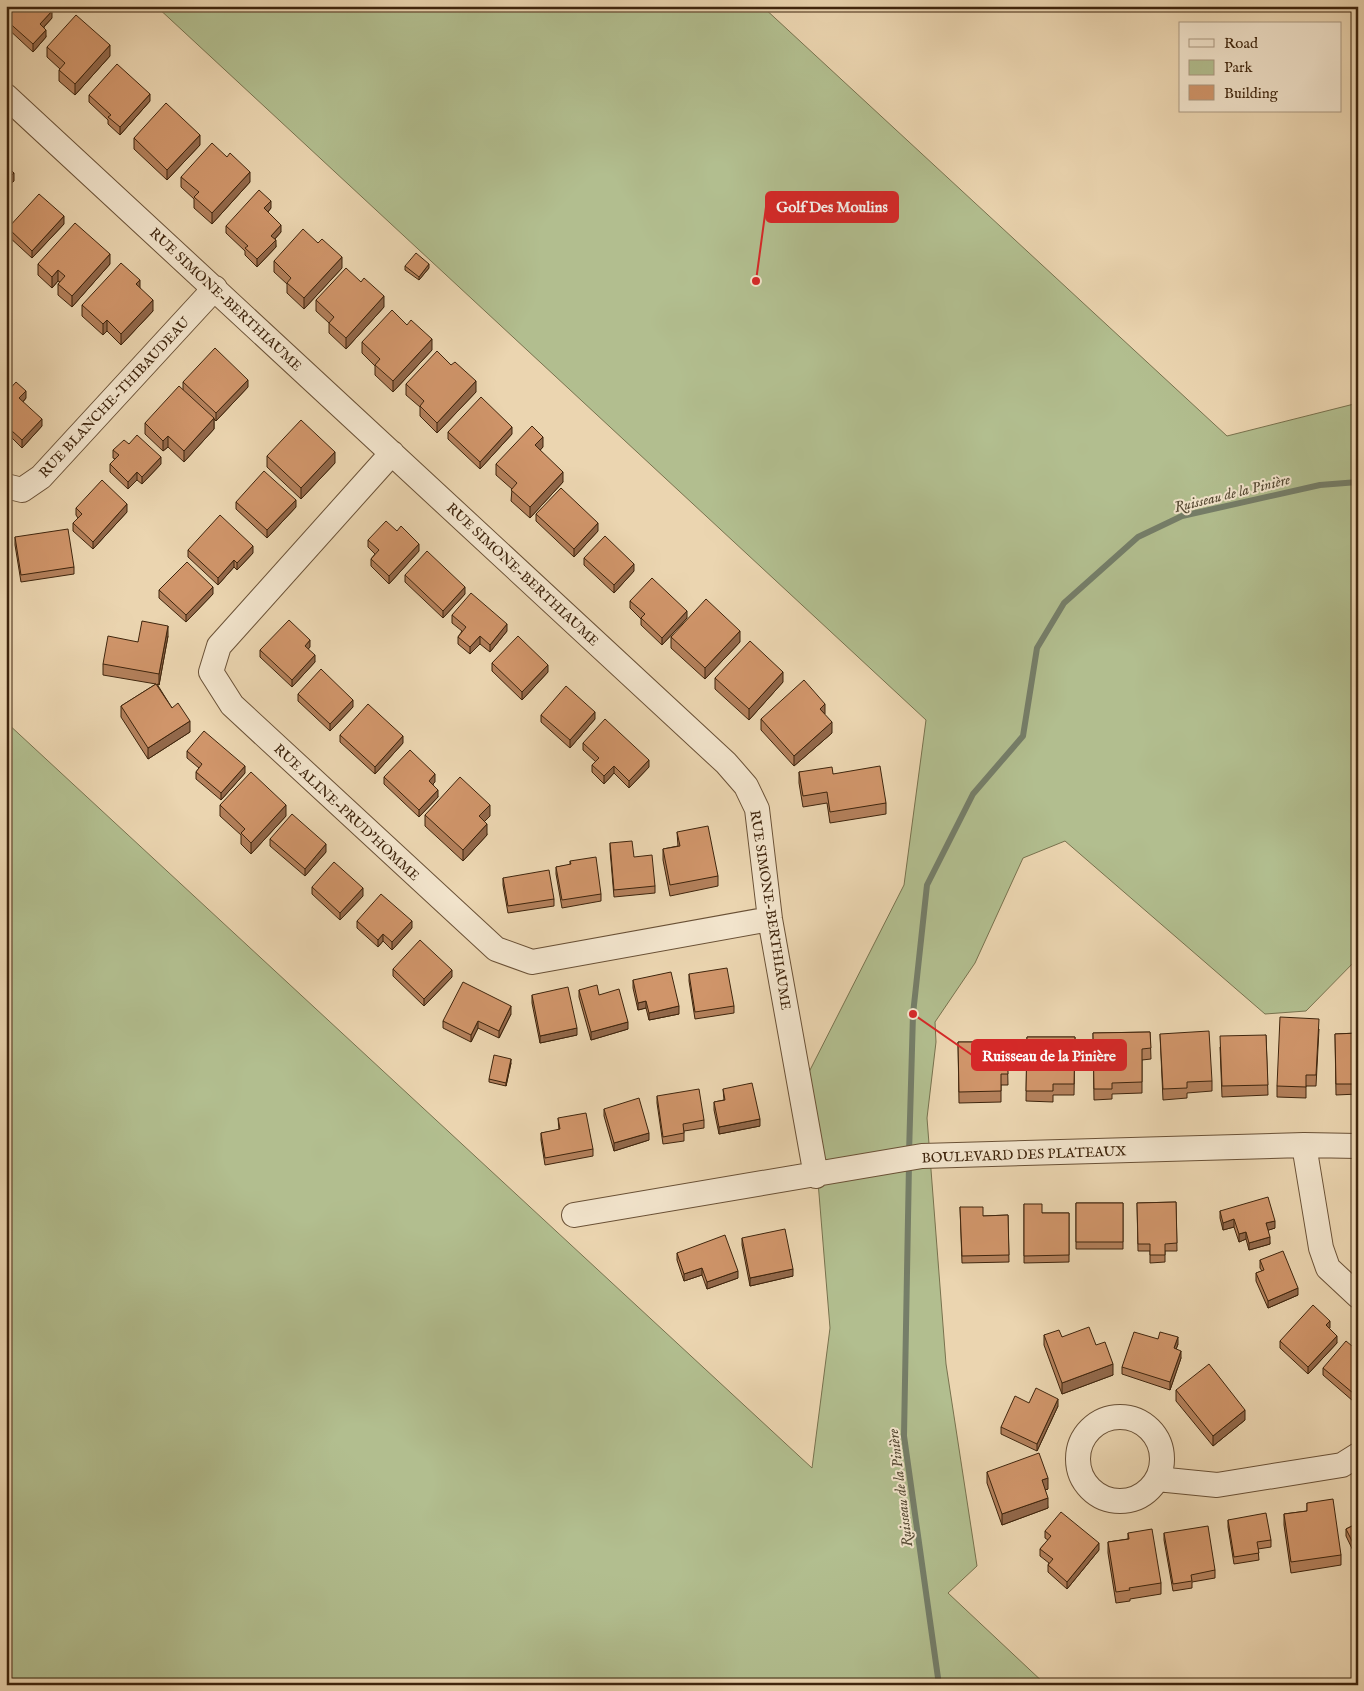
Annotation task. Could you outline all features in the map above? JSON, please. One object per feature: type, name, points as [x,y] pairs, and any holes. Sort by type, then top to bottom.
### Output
[{"type":"street","name":"RUE SIMONE-BERTHIAUME","points":[[6,96],[726,763],[746,786],[757,808],[770,919],[816,1176]]},
{"type":"street","name":"RUE BLANCHE-THIBAUDEAU","points":[[6,486],[22,490],[41,477],[215,288]]},
{"type":"street","name":"RUE ALINE-PRUD'HOMME","points":[[392,452],[219,646],[211,672],[232,705],[496,949],[532,962],[770,919]]},
{"type":"street","name":"BOULEVARD DES PLATEAUX","points":[[574,1215],[816,1176],[922,1156],[1304,1145],[1358,1146]]},
{"type":"street","points":[[1304,1145],[1321,1248],[1328,1268],[1358,1296]]},
{"type":"street","points":[[1157,1479],[1217,1485],[1342,1465],[1358,1454]]},
{"type":"green space","points":[[156,6],[762,6],[1227,436],[1358,403],[1358,958],[1306,1011],[1265,1014],[1065,841],[1023,858],[975,963],[935,1022],[936,1042],[927,1118],[946,1364],[977,1566],[948,1593],[1046,1685],[6,1685],[6,722],[812,1468],[830,1328],[809,1072],[904,885],[926,720]]},
{"type":"building","points":[[6,6],[47,6],[52,11],[40,24],[46,30],[33,44],[6,20]]},
{"type":"building","points":[[76,15],[110,45],[75,84],[59,70],[65,63],[47,47]]},
{"type":"building","points":[[117,64],[150,94],[120,127],[108,117],[111,115],[89,95]]},
{"type":"building","points":[[166,103],[200,135],[167,170],[134,138]]},
{"type":"building","points":[[212,143],[227,157],[230,153],[250,172],[212,213],[194,197],[199,192],[181,177]]},
{"type":"building","points":[[6,165],[14,173],[6,181]]},
{"type":"building","points":[[259,190],[271,201],[264,208],[281,225],[271,236],[276,240],[257,259],[245,248],[248,246],[226,226]]},
{"type":"building","points":[[39,194],[64,216],[32,251],[8,228]]},
{"type":"building","points":[[75,223],[110,254],[72,296],[58,284],[65,276],[58,270],[52,277],[38,264]]},
{"type":"building","points":[[303,229],[318,243],[322,239],[342,257],[304,298],[287,283],[291,278],[274,261]]},
{"type":"building","points":[[416,253],[429,264],[419,277],[405,266]]},
{"type":"building","points":[[121,263],[140,280],[136,284],[153,300],[121,334],[107,320],[103,324],[82,305]]},
{"type":"building","points":[[346,268],[361,282],[364,278],[384,296],[346,338],[329,323],[334,317],[316,300]]},
{"type":"building","points":[[392,310],[407,325],[411,320],[432,339],[393,381],[375,365],[380,359],[362,342]]},
{"type":"building","points":[[215,348],[248,380],[216,413],[183,382]]},
{"type":"building","points":[[437,351],[451,365],[455,362],[476,381],[437,423],[420,406],[424,401],[406,384]]},
{"type":"building","points":[[16,382],[26,391],[19,398],[42,419],[22,440],[12,431],[8,434],[6,432],[6,393]]},
{"type":"building","points":[[179,386],[214,418],[184,451],[168,436],[163,441],[145,423]]},
{"type":"building","points":[[481,397],[512,427],[480,462],[448,432]]},
{"type":"building","points":[[301,420],[335,452],[301,488],[267,456]]},
{"type":"building","points":[[532,426],[543,437],[535,445],[563,472],[530,507],[511,490],[517,483],[496,464]]},
{"type":"building","points":[[137,435],[161,457],[142,477],[137,472],[128,482],[110,464],[119,455],[113,450],[124,440],[129,444]]},
{"type":"building","points":[[264,471],[296,500],[267,530],[236,502]]},
{"type":"building","points":[[102,480],[127,504],[93,542],[73,523],[82,514],[76,508]]},
{"type":"building","points":[[561,488],[598,523],[574,549],[536,514]]},
{"type":"building","points":[[220,515],[253,546],[237,563],[234,560],[218,578],[188,550]]},
{"type":"building","points":[[386,521],[397,531],[401,526],[419,544],[389,576],[371,559],[379,550],[368,540]]},
{"type":"building","points":[[68,529],[74,567],[21,575],[15,537]]},
{"type":"building","points":[[605,536],[634,564],[614,585],[584,558]]},
{"type":"building","points":[[427,551],[465,587],[443,611],[405,575]]},
{"type":"building","points":[[187,562],[213,587],[186,615],[159,590]]},
{"type":"building","points":[[652,578],[687,611],[662,638],[641,618],[645,614],[630,601]]},
{"type":"building","points":[[471,593],[507,624],[490,645],[480,636],[470,647],[458,637],[466,627],[452,615]]},
{"type":"building","points":[[706,599],[740,631],[705,668],[671,637]]},
{"type":"building","points":[[289,620],[310,640],[305,646],[315,655],[292,680],[260,650]]},
{"type":"building","points":[[142,621],[168,626],[159,674],[103,664],[108,636],[138,642]]},
{"type":"building","points":[[518,636],[548,665],[522,692],[492,663]]},
{"type":"building","points":[[750,641],[783,672],[749,709],[715,678]]},
{"type":"building","points":[[321,669],[353,700],[330,724],[298,694]]},
{"type":"building","points":[[804,680],[825,704],[820,709],[832,722],[794,756],[761,719]]},
{"type":"building","points":[[156,684],[172,708],[178,703],[190,721],[148,748],[121,706]]},
{"type":"building","points":[[566,686],[595,712],[570,740],[541,715]]},
{"type":"building","points":[[368,704],[403,736],[375,767],[340,735]]},
{"type":"building","points":[[605,719],[649,760],[629,781],[614,766],[604,776],[592,765],[599,758],[583,743]]},
{"type":"building","points":[[204,731],[245,766],[221,793],[196,772],[202,764],[187,751]]},
{"type":"building","points":[[410,750],[435,774],[429,781],[438,790],[419,810],[384,777]]},
{"type":"building","points":[[880,766],[886,803],[830,812],[827,792],[803,796],[799,772],[832,767],[833,774]]},
{"type":"building","points":[[251,772],[286,805],[251,843],[241,833],[245,829],[220,805]]},
{"type":"building","points":[[460,777],[490,805],[479,816],[487,824],[463,850],[425,815]]},
{"type":"building","points":[[292,814],[326,844],[305,869],[270,839]]},
{"type":"building","points":[[708,826],[718,876],[670,885],[663,849],[680,846],[677,832]]},
{"type":"building","points":[[632,841],[634,857],[652,855],[655,886],[614,890],[610,843]]},
{"type":"building","points":[[596,857],[601,894],[562,900],[556,867],[571,864],[570,861]]},
{"type":"building","points":[[334,862],[363,888],[340,913],[312,887]]},
{"type":"building","points":[[549,870],[554,899],[508,906],[503,878]]},
{"type":"building","points":[[381,894],[412,921],[392,942],[383,934],[378,940],[357,921]]},
{"type":"building","points":[[420,940],[452,970],[424,999],[393,969]]},
{"type":"building","points":[[727,968],[734,1006],[695,1012],[689,974]]},
{"type":"building","points":[[671,972],[679,1006],[649,1013],[646,1001],[638,1003],[633,980]]},
{"type":"building","points":[[463,982],[511,1006],[499,1031],[478,1021],[471,1035],[443,1021]]},
{"type":"building","points":[[597,985],[599,995],[619,989],[628,1022],[591,1032],[579,990]]},
{"type":"building","points":[[568,987],[577,1028],[540,1036],[532,995]]},
{"type":"building","points":[[1280,1017],[1319,1019],[1316,1075],[1306,1075],[1306,1087],[1277,1086]]},
{"type":"building","points":[[1209,1031],[1212,1081],[1187,1082],[1187,1088],[1163,1089],[1160,1034]]},
{"type":"building","points":[[1150,1032],[1151,1048],[1142,1049],[1142,1082],[1112,1083],[1112,1089],[1094,1089],[1093,1033]]},
{"type":"building","points":[[1358,1033],[1358,1084],[1336,1084],[1335,1034]]},
{"type":"building","points":[[1266,1035],[1268,1085],[1222,1086],[1220,1036]]},
{"type":"building","points":[[1027,1037],[1075,1037],[1074,1084],[1053,1084],[1053,1091],[1026,1091]]},
{"type":"building","points":[[958,1042],[1007,1042],[1008,1074],[1001,1074],[1001,1091],[959,1092]]},
{"type":"building","points":[[494,1055],[511,1059],[506,1083],[489,1079]]},
{"type":"building","points":[[752,1083],[760,1119],[719,1127],[714,1102],[725,1100],[723,1089]]},
{"type":"building","points":[[699,1089],[704,1120],[683,1124],[684,1133],[663,1137],[657,1096]]},
{"type":"building","points":[[639,1098],[649,1133],[614,1143],[604,1109]]},
{"type":"building","points":[[586,1113],[593,1149],[545,1158],[541,1133],[560,1129],[558,1118]]},
{"type":"building","points":[[1268,1197],[1275,1221],[1266,1223],[1270,1237],[1249,1243],[1246,1232],[1239,1234],[1234,1219],[1223,1223],[1220,1211]]},
{"type":"building","points":[[1176,1202],[1177,1243],[1165,1244],[1165,1255],[1150,1255],[1150,1244],[1138,1244],[1137,1203]]},
{"type":"building","points":[[1076,1203],[1123,1203],[1123,1242],[1076,1242]]},
{"type":"building","points":[[1024,1204],[1042,1204],[1042,1213],[1069,1213],[1069,1255],[1024,1256]]},
{"type":"building","points":[[960,1207],[983,1207],[983,1216],[1008,1215],[1009,1255],[962,1256]]},
{"type":"building","points":[[785,1229],[793,1269],[750,1278],[742,1238]]},
{"type":"building","points":[[725,1235],[738,1271],[707,1282],[702,1268],[684,1274],[677,1253]]},
{"type":"building","points":[[1283,1251],[1298,1288],[1268,1301],[1256,1273],[1264,1270],[1260,1260]]},
{"type":"building","points":[[1313,1305],[1330,1321],[1326,1325],[1337,1336],[1308,1367],[1280,1341]]},
{"type":"building","points":[[1089,1327],[1096,1345],[1105,1342],[1113,1364],[1062,1383],[1044,1335],[1059,1330],[1062,1337]]},
{"type":"building","points":[[1134,1332],[1158,1339],[1160,1332],[1178,1337],[1174,1348],[1181,1351],[1170,1382],[1122,1367]]},
{"type":"building","points":[[1346,1341],[1358,1351],[1358,1388],[1353,1393],[1323,1368]]},
{"type":"building","points":[[1209,1364],[1245,1410],[1213,1436],[1176,1390]]},
{"type":"building","points":[[1036,1388],[1058,1399],[1037,1444],[1001,1427],[1015,1396],[1029,1403]]},
{"type":"building","points":[[1039,1453],[1048,1478],[1042,1480],[1048,1498],[1002,1514],[987,1472]]},
{"type":"building","points":[[1333,1499],[1341,1555],[1291,1562],[1284,1514],[1307,1511],[1307,1503]]},
{"type":"building","points":[[1061,1512],[1099,1543],[1067,1582],[1048,1565],[1053,1559],[1040,1549],[1051,1536],[1045,1531]]},
{"type":"building","points":[[1266,1513],[1271,1540],[1257,1542],[1259,1553],[1234,1557],[1228,1520]]},
{"type":"building","points":[[1358,1523],[1358,1553],[1346,1529]]},
{"type":"building","points":[[1208,1526],[1215,1570],[1191,1575],[1192,1581],[1173,1584],[1164,1533]]},
{"type":"building","points":[[1152,1529],[1161,1583],[1116,1592],[1108,1542],[1129,1539],[1128,1533]]},
{"type":"waterway","name":"Ruisseau de la Pinière","points":[[909,1154],[913,1014],[927,885],[973,794],[1023,736],[1037,648],[1064,603],[1138,537],[1182,516],[1320,485],[1358,482]]},
{"type":"waterway","name":"Ruisseau de la Pinière","points":[[909,1164],[904,1436],[939,1685]]},
{"type":"place","name":"Golf Des Moulins","points":[[756,281]]},
{"type":"place","name":"Ruisseau de la Pinière","points":[[913,1014]]}]
